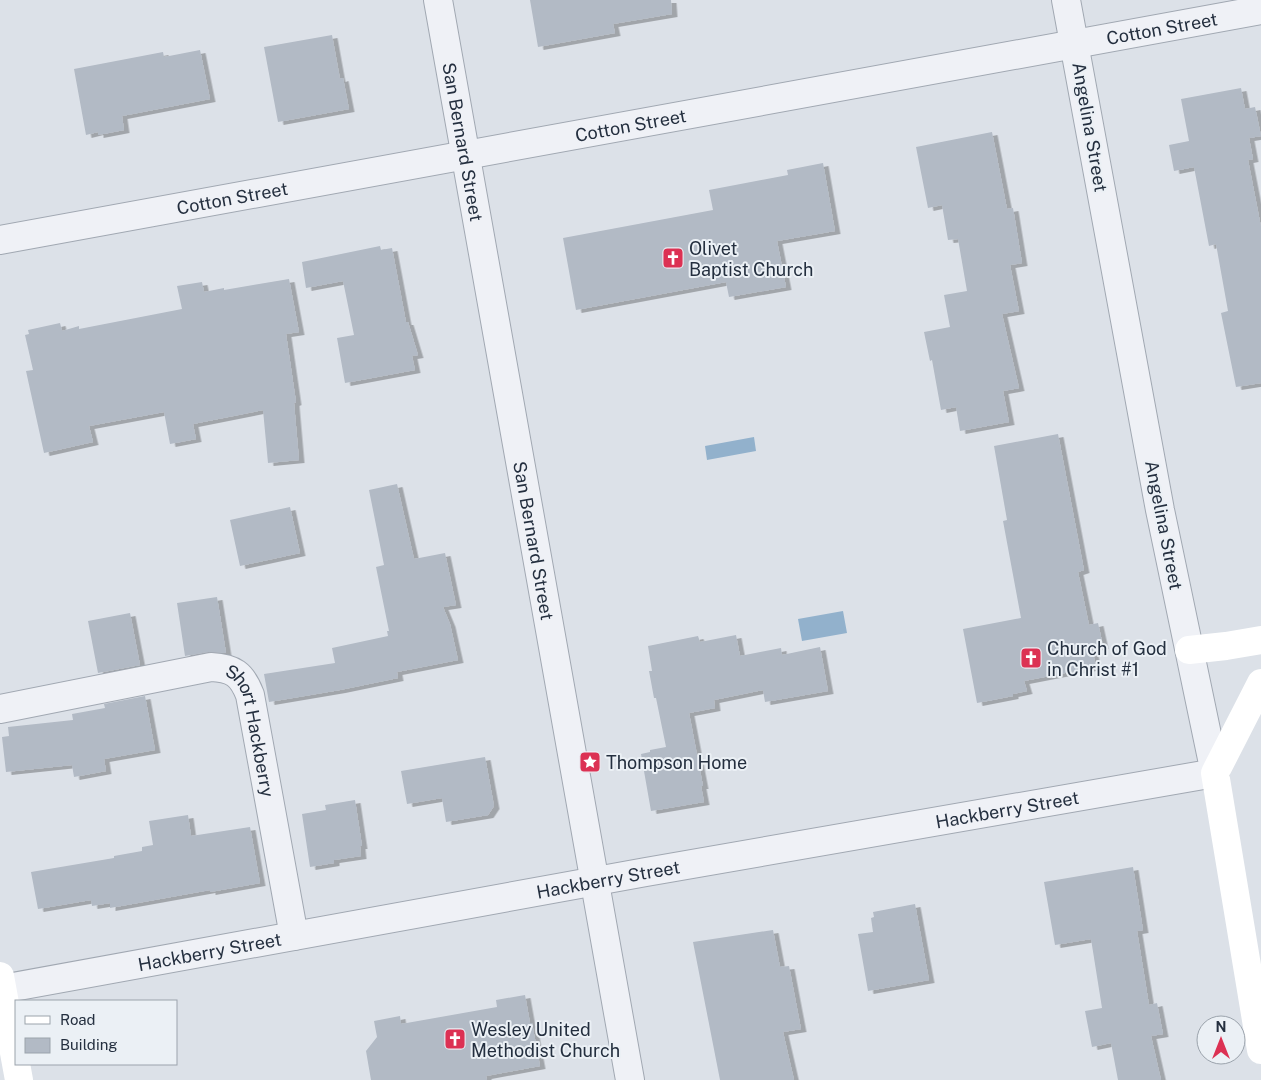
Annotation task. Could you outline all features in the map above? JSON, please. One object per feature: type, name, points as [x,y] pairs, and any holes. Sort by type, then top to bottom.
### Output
[{"type":"street","name":"San Bernard Street","points":[[438,0],[630,1080]]},
{"type":"street","name":"Angelina Street","points":[[1066,0],[1160,510],[1215,774],[1261,1050]]},
{"type":"street","name":"Cotton Street","points":[[0,240],[1261,10]]},
{"type":"street","points":[[1189,650],[1261,640]]},
{"type":"street","name":"Short Hackberry","points":[[0,709],[211,668],[224,668],[236,673],[245,682],[250,695],[294,936]]},
{"type":"street","points":[[1215,774],[1261,683]]},
{"type":"street","name":"Hackberry Street","points":[[1,983],[294,936],[1215,774]]},
{"type":"street","points":[[1,983],[15,1058]]},
{"type":"street","points":[[16,1065],[19,1080]]},
{"type":"water","points":[[754,437],[756,451],[707,460],[705,446]]},
{"type":"water","points":[[843,611],[847,633],[802,641],[798,619]]},
{"type":"building","points":[[530,0],[671,0],[672,14],[613,24],[615,33],[538,47]]},
{"type":"building","points":[[332,35],[340,79],[343,78],[349,109],[278,122],[264,47]]},
{"type":"building","points":[[200,50],[210,99],[122,116],[124,130],[98,135],[98,132],[86,135],[74,69],[163,52],[164,57]]},
{"type":"building","points":[[1241,88],[1245,109],[1255,107],[1261,136],[1249,138],[1253,159],[1248,160],[1261,227],[1261,383],[1236,387],[1221,313],[1228,311],[1216,244],[1209,246],[1194,167],[1174,171],[1169,145],[1189,141],[1181,99]]},
{"type":"building","points":[[992,132],[1007,209],[1013,208],[1022,263],[1010,265],[1019,311],[1002,314],[1019,388],[1003,391],[1009,422],[960,431],[956,407],[941,410],[932,360],[930,361],[924,332],[950,327],[944,295],[967,291],[958,239],[948,240],[942,205],[928,208],[916,147]]},
{"type":"building","name":"Olivet Baptist Church","points":[[823,163],[835,231],[777,241],[786,287],[729,297],[726,282],[576,310],[563,238],[713,210],[709,190],[788,175],[787,170]]},
{"type":"building","points":[[380,246],[381,250],[392,248],[406,322],[408,322],[418,355],[412,356],[415,370],[345,383],[337,338],[354,335],[343,281],[306,288],[302,262]]},
{"type":"building","points":[[289,279],[299,332],[286,334],[296,402],[294,403],[299,460],[268,463],[263,410],[193,424],[196,439],[170,444],[164,412],[89,426],[93,442],[44,453],[26,371],[33,370],[25,335],[29,334],[28,330],[60,323],[62,331],[79,326],[79,329],[182,309],[177,286],[202,282],[204,292]]},
{"type":"building","points":[[1058,434],[1084,570],[1078,572],[1089,625],[1098,623],[1103,646],[1092,648],[1096,667],[1024,681],[1027,691],[1013,694],[1013,696],[977,703],[963,629],[1021,618],[1003,521],[1007,520],[994,446]]},
{"type":"building","points":[[397,484],[414,559],[445,553],[456,605],[443,607],[450,624],[458,660],[397,672],[398,678],[269,702],[264,674],[335,663],[332,648],[388,636],[387,631],[389,631],[376,567],[384,565],[369,490]]},
{"type":"building","points":[[290,507],[300,553],[240,566],[230,520]]},
{"type":"building","points":[[217,597],[226,653],[208,652],[185,656],[177,603]]},
{"type":"building","points":[[130,613],[140,665],[98,673],[88,621]]},
{"type":"building","points":[[736,635],[740,656],[781,648],[782,655],[820,647],[828,691],[765,702],[763,690],[714,700],[715,708],[689,713],[703,786],[701,786],[704,802],[651,811],[641,754],[666,747],[649,671],[652,671],[648,646],[698,636],[700,642]]},
{"type":"building","points":[[145,696],[155,750],[104,759],[106,771],[74,777],[72,765],[6,772],[2,737],[9,736],[8,727],[73,720],[72,714],[105,708],[104,704]]},
{"type":"building","points":[[485,757],[494,806],[488,815],[446,822],[442,798],[407,804],[401,771]]},
{"type":"building","points":[[355,800],[362,846],[360,846],[361,856],[334,860],[334,863],[310,867],[302,814],[326,810],[325,805]]},
{"type":"building","points":[[188,815],[191,836],[250,827],[260,883],[110,908],[110,903],[92,906],[91,900],[38,909],[31,872],[114,858],[114,856],[142,851],[142,847],[153,845],[149,821]]},
{"type":"building","points":[[1133,867],[1143,930],[1137,931],[1149,1005],[1157,1003],[1163,1034],[1151,1036],[1161,1080],[1118,1080],[1111,1043],[1092,1047],[1085,1011],[1102,1008],[1091,939],[1055,945],[1044,882]]},
{"type":"building","points":[[915,904],[929,980],[868,991],[858,934],[873,932],[871,918],[874,917],[873,912]]},
{"type":"building","points":[[773,930],[780,967],[789,966],[801,1029],[783,1032],[794,1080],[720,1080],[693,942]]},
{"type":"building","name":"Wesley United Methodist Church","points":[[525,995],[540,1066],[486,1076],[487,1080],[371,1080],[366,1051],[377,1037],[374,1021],[400,1016],[401,1024],[497,1007],[496,1000]]},
{"type":"place","name":"Olivet Baptist Church","points":[[673,258]]},
{"type":"place","name":"Church of God in Christ #1","points":[[1031,658]]},
{"type":"place","name":"Thompson Home","points":[[590,762]]},
{"type":"place","name":"Wesley United Methodist Church","points":[[455,1039]]}]
